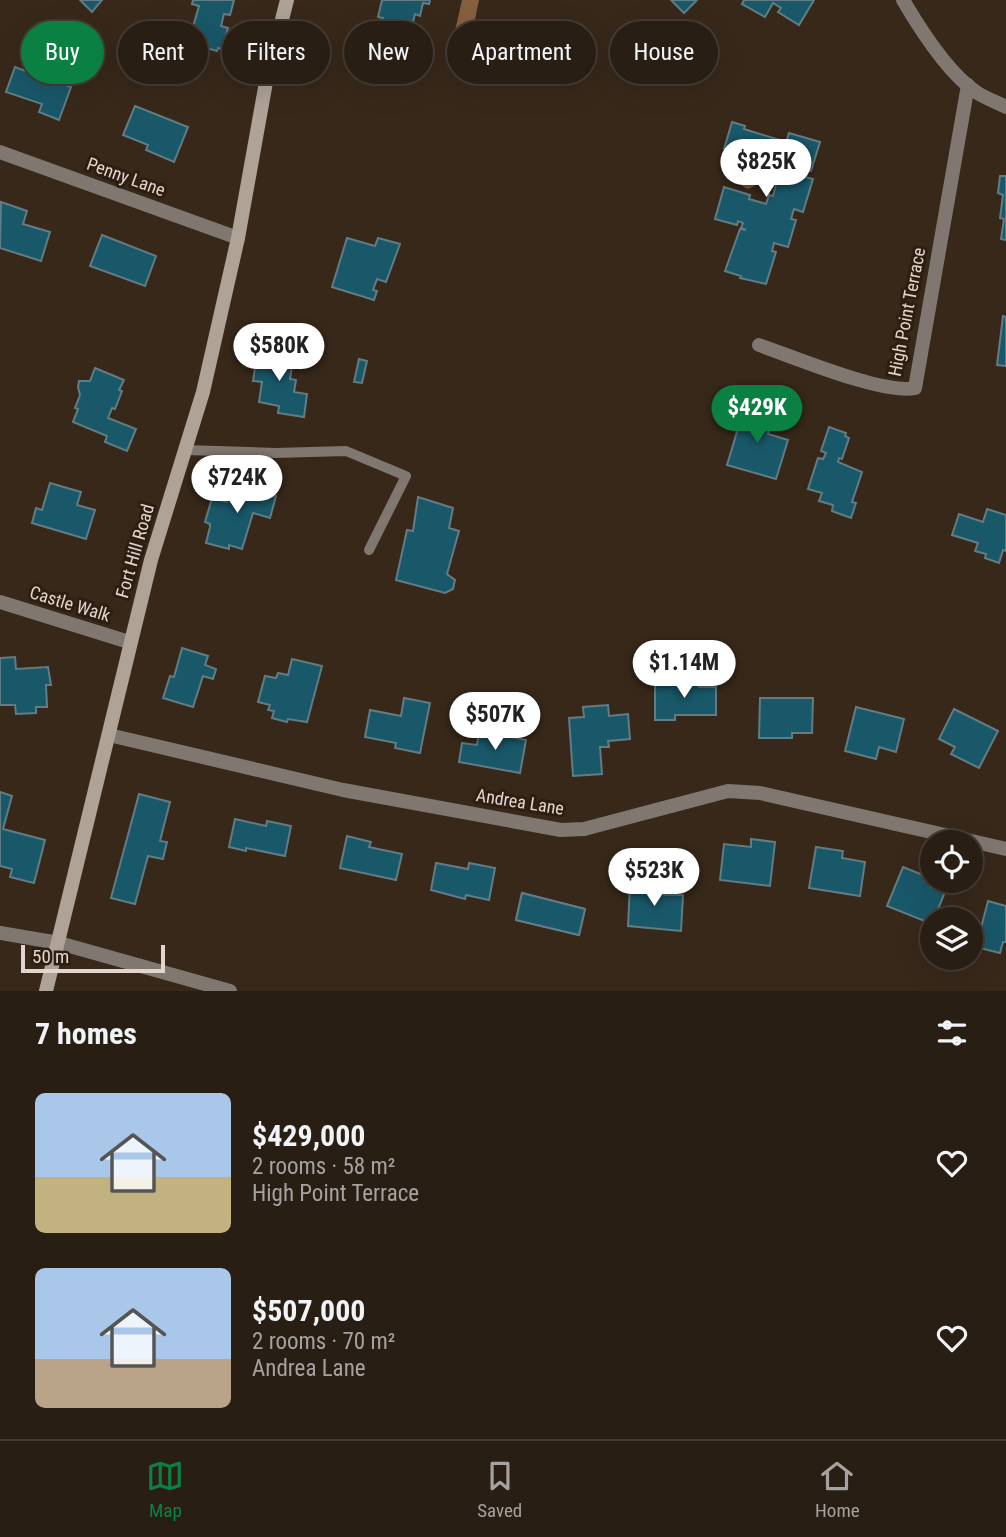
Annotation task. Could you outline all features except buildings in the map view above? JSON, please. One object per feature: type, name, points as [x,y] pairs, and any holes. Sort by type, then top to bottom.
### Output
[{"type":"street","name":"Fort Hill Road","points":[[46,991],[129,642],[151,560],[203,392],[238,238],[266,82],[287,0]]},
{"type":"street","points":[[904,0],[913,17],[953,71],[976,92],[1006,107]]},
{"type":"street","name":"High Point Terrace","points":[[760,345],[875,385],[904,390],[915,388],[968,85]]},
{"type":"street","name":"Penny Lane","points":[[0,152],[238,238]]},
{"type":"street","name":"Castle Walk","points":[[0,602],[129,642]]},
{"type":"street","name":"Andrea Lane","points":[[109,735],[343,790],[561,830],[584,829],[728,790],[760,793],[1006,849]]},
{"type":"street","points":[[0,933],[58,943],[230,991]]},
{"type":"lane","points":[[185,450],[275,453],[346,451],[405,476],[369,550]]},
{"type":"shaded area","points":[[462,0],[479,0],[475,21],[457,21]]},
{"type":"shaded area","points":[[730,164],[759,174],[763,177],[763,182],[748,188],[735,180],[729,180],[725,174]]}]
